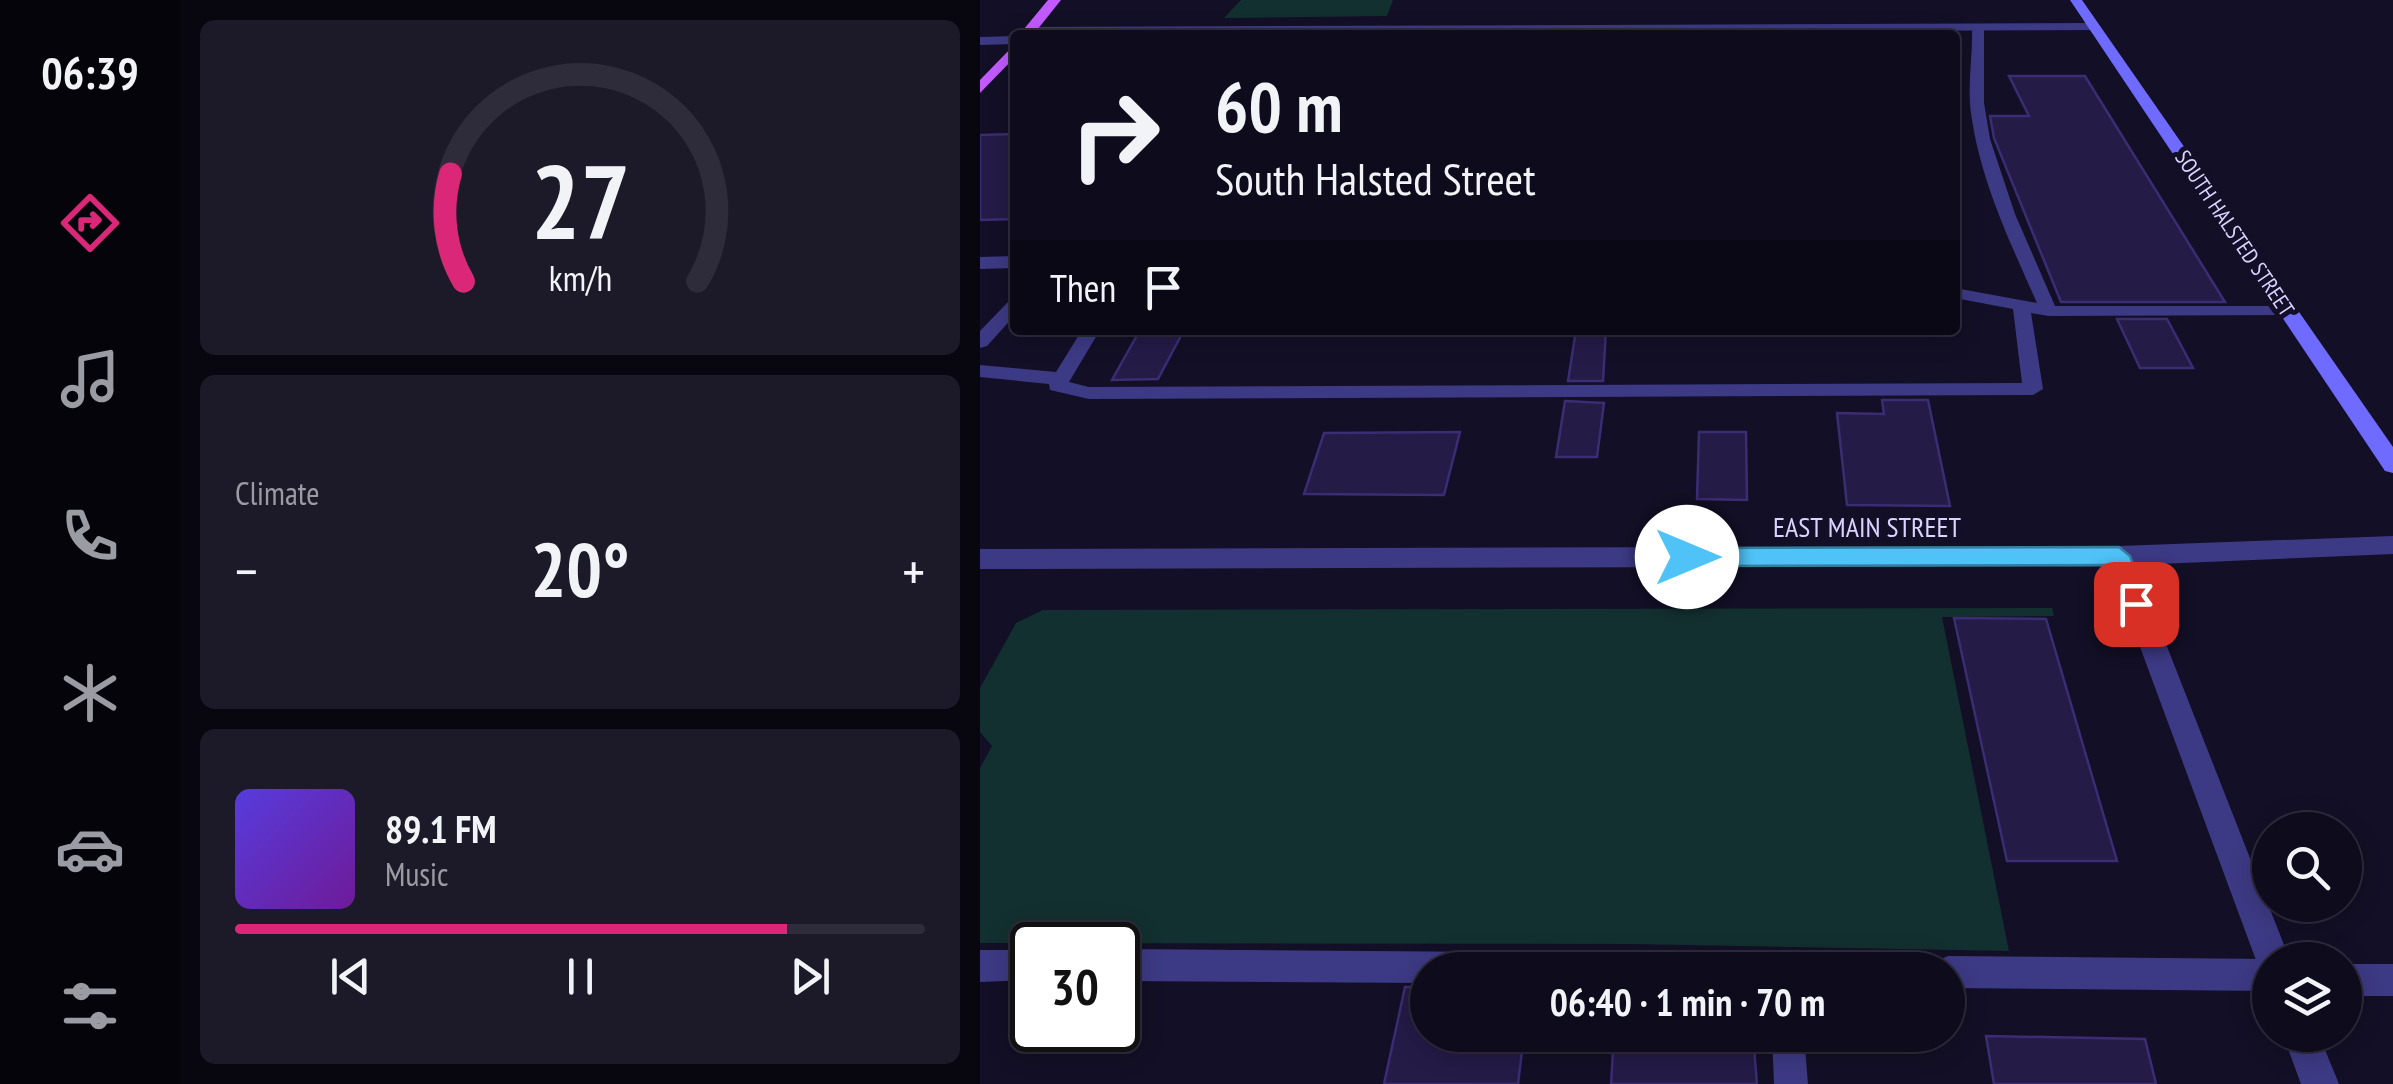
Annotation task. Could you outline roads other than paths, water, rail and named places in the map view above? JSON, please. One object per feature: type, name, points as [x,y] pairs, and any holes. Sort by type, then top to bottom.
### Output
[{"type":"main road","points":[[1031,30],[1056,0]]},
{"type":"main road","points":[[980,89],[1010,50]]},
{"type":"street","name":"SOUTH HALSTED STREET","points":[[2076,0],[2393,466]]},
{"type":"street","points":[[1871,30],[2094,27]]},
{"type":"street","points":[[980,263],[1010,262]]},
{"type":"street","name":"EAST MAIN STREET","points":[[980,558],[2119,556],[2393,546]]},
{"type":"street","points":[[2119,556],[2266,942]]},
{"type":"street","points":[[2308,1052],[2320,1084]]},
{"type":"lane","points":[[1978,28],[1977,109],[1984,144],[1998,192],[2048,311]]},
{"type":"lane","points":[[980,41],[1010,44]]},
{"type":"lane","points":[[1960,294],[2048,311],[2288,310]]},
{"type":"lane","points":[[1088,335],[1057,386],[1089,393],[2033,389],[2021,306]]},
{"type":"lane","points":[[980,342],[1010,310]]},
{"type":"lane","points":[[980,371],[1061,379]]},
{"type":"lane","points":[[1140,965],[1410,967]]},
{"type":"lane","points":[[980,966],[1010,966]]},
{"type":"lane","points":[[1965,972],[2252,975]]},
{"type":"lane","points":[[2362,980],[2393,980]]},
{"type":"lane","points":[[1789,1052],[1791,1084]]}]
